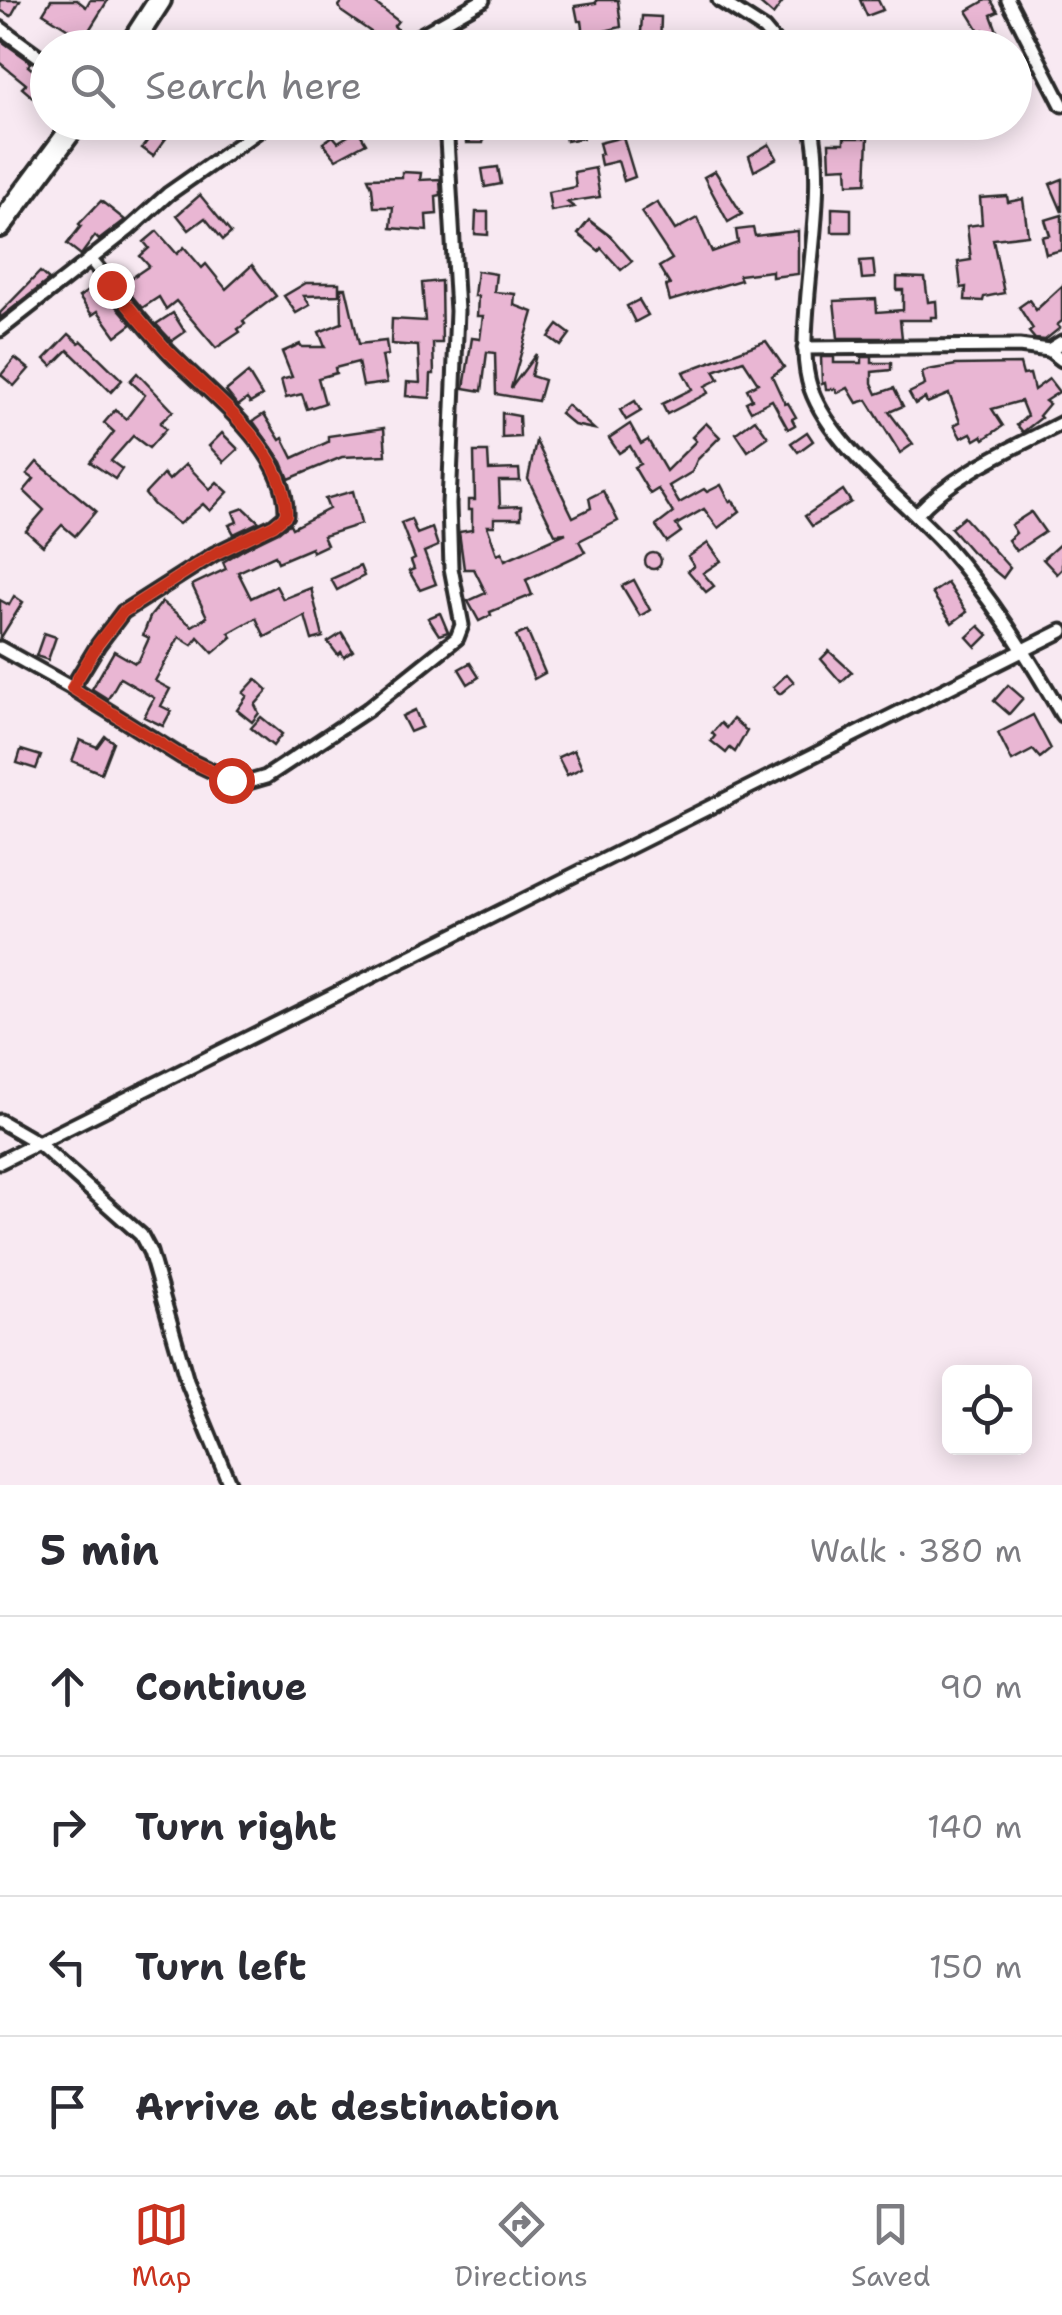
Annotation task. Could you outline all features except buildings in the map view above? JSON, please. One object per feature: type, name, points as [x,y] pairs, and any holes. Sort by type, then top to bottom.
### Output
[{"type":"highway","points":[[140,30],[160,0]]},
{"type":"highway","points":[[0,226],[64,140]]},
{"type":"street","points":[[428,30],[483,0]]},
{"type":"street","points":[[1008,0],[1023,30]]},
{"type":"street","points":[[727,2],[765,30]]},
{"type":"street","points":[[438,24],[438,30]]},
{"type":"street","points":[[0,28],[30,50]]},
{"type":"street","points":[[1032,47],[1062,105]]},
{"type":"street","points":[[0,330],[130,230],[168,194],[246,140]]},
{"type":"street","points":[[0,648],[182,757],[231,780],[249,782],[266,777],[367,710],[457,638],[462,625],[451,568],[449,504],[458,311],[447,140]]},
{"type":"street","points":[[812,140],[815,174],[804,348],[812,390],[829,420],[869,470],[946,546],[1024,650],[1062,716]]},
{"type":"street","points":[[72,688],[123,612],[214,554],[274,525],[286,515],[286,502],[266,454],[236,417],[168,352],[90,259]]},
{"type":"street","points":[[1048,350],[1062,342]]},
{"type":"street","points":[[804,348],[1019,346],[1048,350],[1062,360]]},
{"type":"street","points":[[916,516],[940,490],[971,470],[1062,423]]},
{"type":"street","points":[[0,1162],[1062,631]]},
{"type":"street","points":[[0,1121],[38,1143],[141,1234],[150,1252],[187,1381],[230,1485]]},
{"type":"route","points":[[111,285],[168,352],[236,417],[266,454],[286,502],[286,515],[156,588],[123,612],[72,688],[182,757],[231,780]]}]
